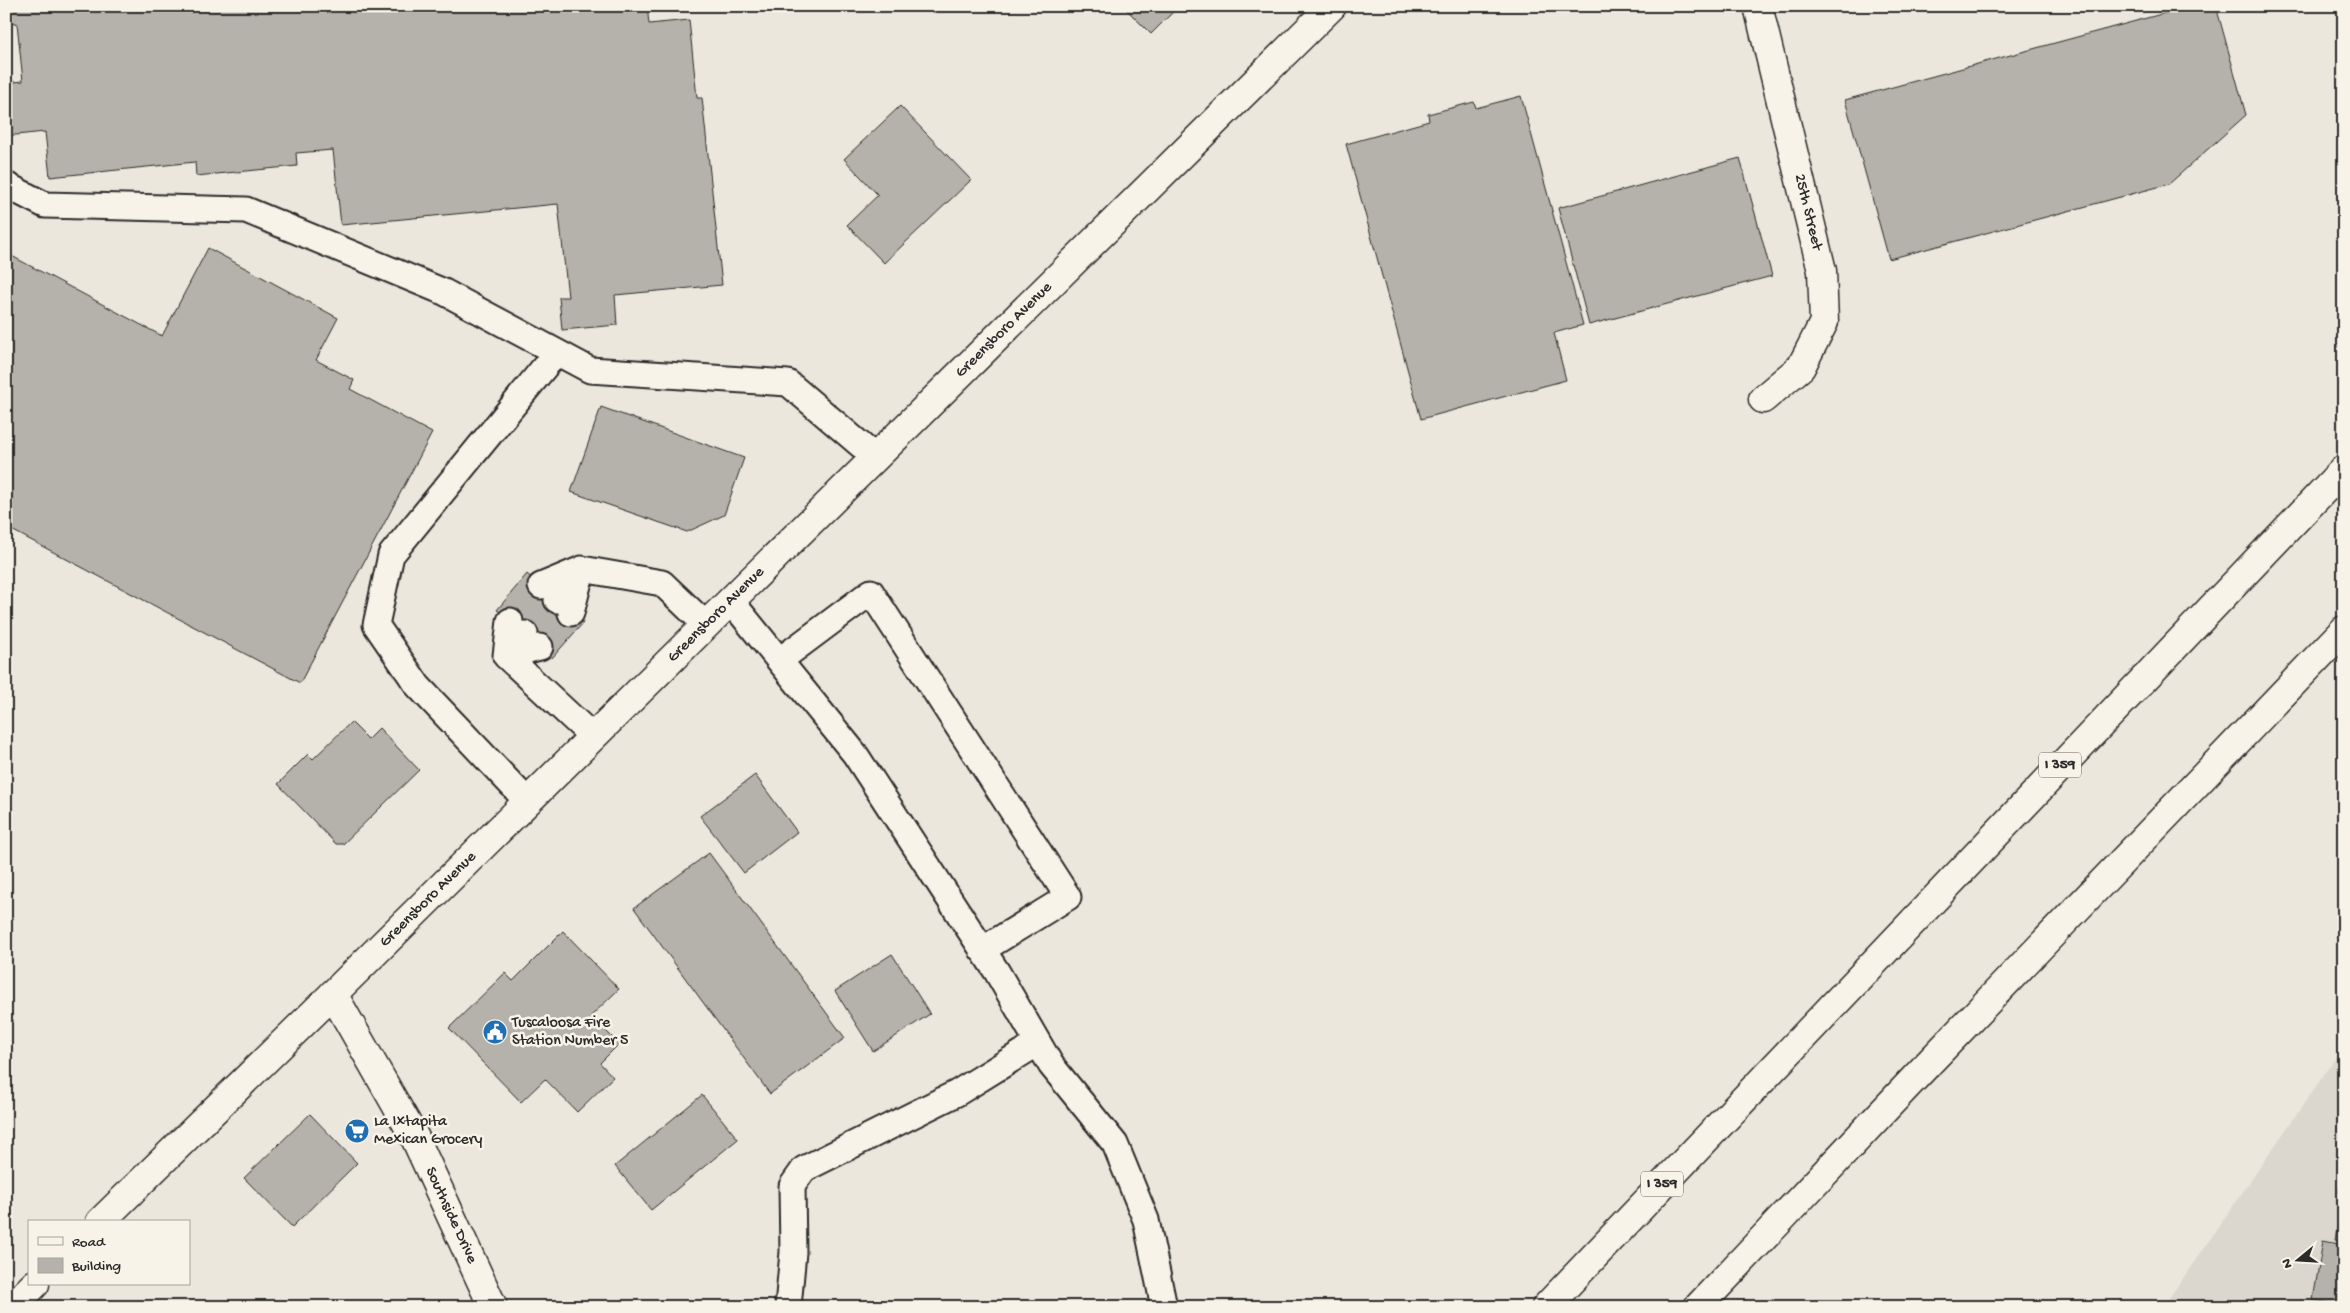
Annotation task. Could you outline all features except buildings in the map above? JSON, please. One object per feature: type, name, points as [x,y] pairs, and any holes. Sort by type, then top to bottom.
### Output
[{"type":"main road","name":"Greensboro Avenue","points":[[102,1220],[528,802],[1332,6]]},
{"type":"main road","name":"25th Street","points":[[1758,6],[1822,271],[1824,322],[1801,367],[1763,399]]},
{"type":"main road","name":"I 359","points":[[1546,1307],[1777,1062],[2344,469]]},
{"type":"main road","points":[[1698,1307],[1924,1067],[2344,630]]},
{"type":"main road","name":"Southside Drive","points":[[333,994],[415,1138],[493,1307]]},
{"type":"main road","points":[[12,1307],[33,1286]]},
{"type":"lane","points":[[6,185],[46,205],[246,210],[444,292],[590,370],[788,383],[876,458]]},
{"type":"lane","points":[[528,802],[418,686],[376,625],[391,555],[556,353]]},
{"type":"lane","points":[[582,569],[556,600],[582,569]]},
{"type":"lane","points":[[582,569],[662,583],[706,625]]},
{"type":"lane","points":[[780,660],[871,592],[1068,897],[982,950]]},
{"type":"lane","points":[[731,601],[855,754],[982,950],[1051,1065],[1115,1144],[1146,1220],[1164,1307]]},
{"type":"lane","points":[[525,634],[506,656],[593,737]]},
{"type":"lane","points":[[788,1307],[793,1252],[792,1186],[804,1169],[957,1093],[1038,1044]]},
{"type":"shaded area","points":[[2344,1048],[2344,1307],[2163,1307],[2339,1053]]},
{"type":"place","name":"Tuscaloosa Fire Station Number 5","points":[[495,1032]]},
{"type":"place","name":"La Ixtapita Mexican Grocery","points":[[357,1131]]}]
